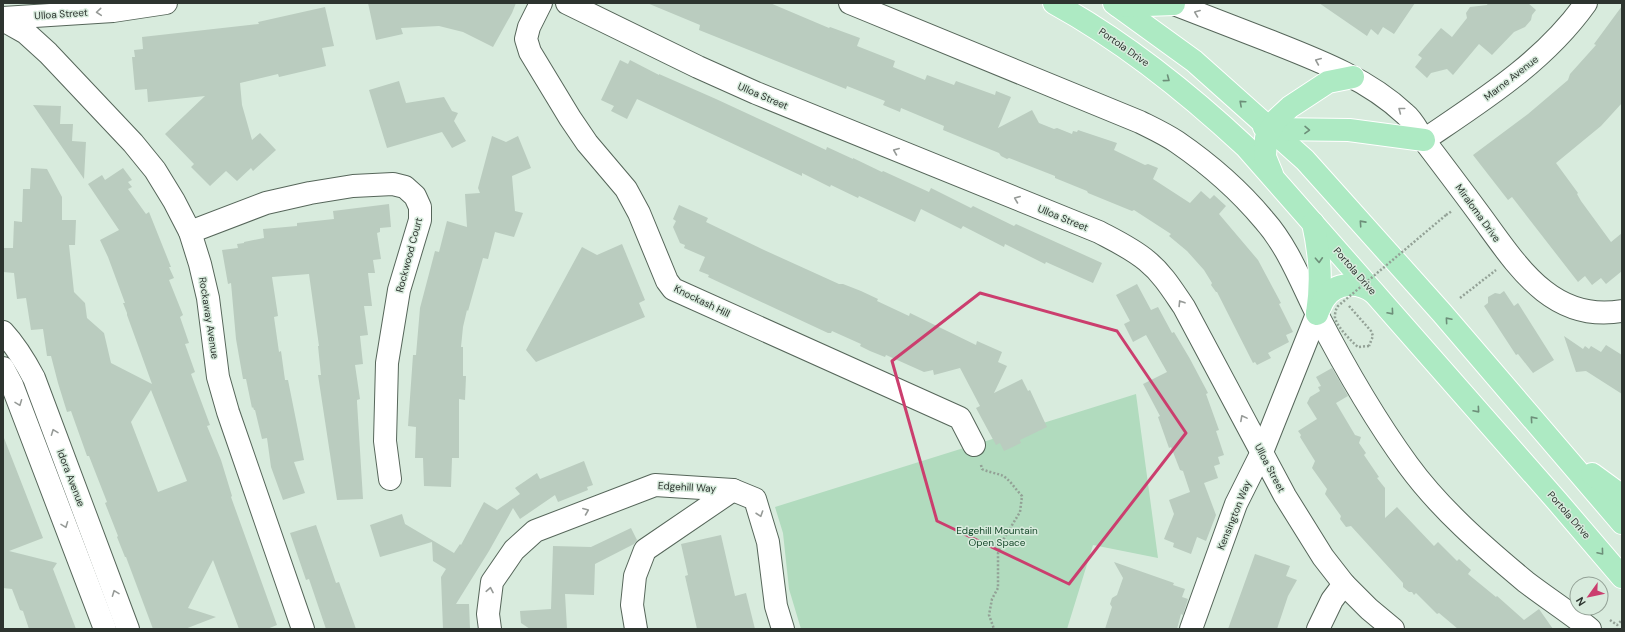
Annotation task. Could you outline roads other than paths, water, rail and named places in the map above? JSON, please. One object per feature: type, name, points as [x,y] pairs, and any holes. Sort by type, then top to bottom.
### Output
[{"type":"main road","name":"Portola Drive","points":[[1054,3],[1090,23],[1133,53],[1214,117],[1246,147],[1622,578]]},
{"type":"main road","points":[[1116,4],[1174,4]]},
{"type":"main road","points":[[1116,4],[1194,61],[1305,160],[1442,313],[1622,523]]},
{"type":"main road","points":[[1274,178],[1265,157],[1266,138],[1276,120],[1308,94],[1328,82],[1353,77]]},
{"type":"main road","points":[[1214,117],[1271,129],[1349,130],[1424,140]]},
{"type":"main road","points":[[1313,222],[1319,251],[1320,271],[1320,293],[1317,314]]},
{"type":"main road","points":[[1317,314],[1325,297],[1335,289],[1345,285],[1356,284],[1366,287],[1375,294]]},
{"type":"main road","points":[[1552,441],[1611,489],[1622,496]]},
{"type":"street","name":"Ulloa Street","points":[[3,19],[113,11],[166,3]]},
{"type":"street","name":"Knockash Hill","points":[[541,3],[529,27],[526,39],[530,52],[587,143],[626,189],[639,213],[667,281],[673,289],[960,418],[974,445]]},
{"type":"street","name":"Ulloa Street","points":[[567,3],[698,67],[756,93],[1099,232],[1124,244],[1148,261],[1169,284],[1184,307],[1285,496],[1323,558],[1344,584],[1369,609],[1393,629]]},
{"type":"street","points":[[850,3],[1140,122],[1175,141],[1209,164],[1239,192],[1266,221],[1288,255],[1317,314],[1364,400],[1409,466],[1435,498],[1465,528],[1503,562],[1588,628]]},
{"type":"street","name":"Marne Avenue","points":[[1424,140],[1474,107],[1532,62],[1556,40],[1586,3]]},
{"type":"street","points":[[1174,4],[1292,50],[1353,77]]},
{"type":"street","name":"Rockaway Avenue","points":[[3,19],[26,33],[48,53],[133,143],[155,170],[174,201],[190,232],[200,264],[208,298],[212,340],[218,377],[228,412],[303,629]]},
{"type":"street","name":"Miraloma Drive","points":[[1353,77],[1382,95],[1407,115],[1511,257],[1532,282],[1553,298],[1574,308],[1599,313],[1622,311]]},
{"type":"street","name":"Rockwood Court","points":[[190,232],[266,203],[310,193],[353,186],[393,184],[405,187],[415,196],[420,207],[420,220],[399,290],[387,363],[385,441],[390,479]]},
{"type":"street","name":"Kensington Way","points":[[1191,629],[1236,504],[1262,452],[1317,314]]},
{"type":"street","name":"Idora Avenue","points":[[3,332],[12,342],[34,378],[128,629]]},
{"type":"street","points":[[3,368],[12,385],[105,629]]},
{"type":"street","name":"Edgehill Way","points":[[490,629],[488,614],[492,582],[514,550],[535,531],[655,485],[733,490],[755,499],[768,542],[776,606],[783,629]]},
{"type":"street","points":[[636,629],[632,605],[635,576],[645,550],[733,490]]},
{"type":"street","points":[[1318,629],[1332,600],[1344,584]]},
{"type":"park label","name":"Edgehill Mountain Open Space","points":[[997,536]]}]
